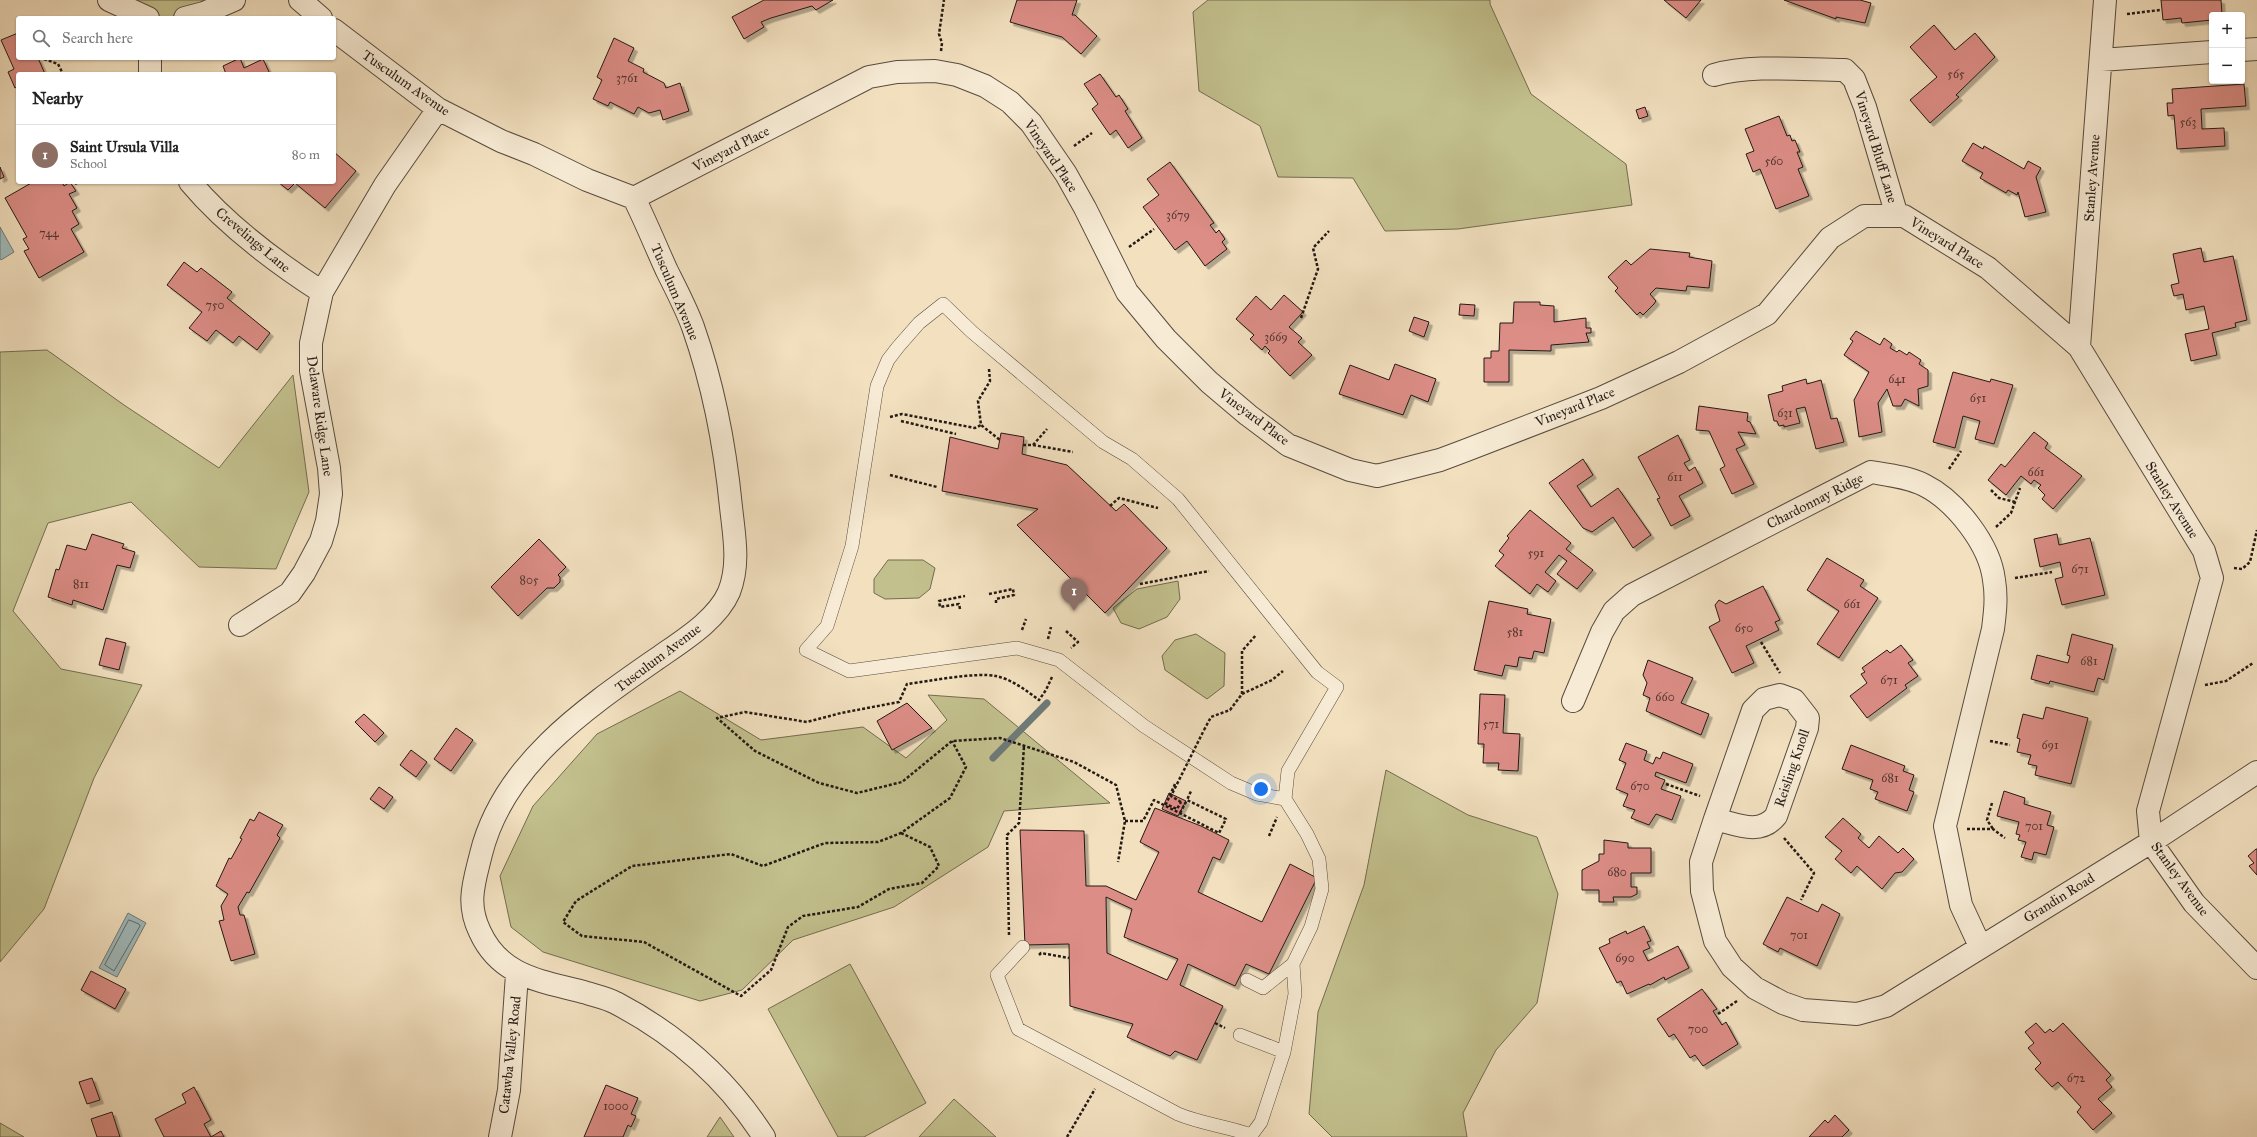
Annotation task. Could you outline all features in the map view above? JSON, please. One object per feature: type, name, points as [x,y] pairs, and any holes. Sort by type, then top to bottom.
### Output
[{"type":"street","points":[[110,0],[144,16]]},
{"type":"street","points":[[193,16],[204,13],[234,0]]},
{"type":"street","points":[[300,0],[319,16]]},
{"type":"street","name":"Stanley Avenue","points":[[2105,0],[2079,347],[2204,551],[2212,578],[2148,811],[2151,842],[2194,903],[2257,968]]},
{"type":"street","name":"Tusculum Avenue","points":[[336,32],[438,109],[501,141],[534,154],[586,180],[634,198],[692,325],[713,396],[728,475],[736,555],[729,591],[723,602],[699,629],[568,724],[546,744],[520,775],[499,809],[483,846],[471,894],[477,925],[489,948],[502,962],[517,974],[612,1000],[656,1025],[711,1070],[745,1107],[764,1137]]},
{"type":"street","points":[[2245,50],[2257,49]]},
{"type":"street","points":[[2101,60],[2209,52]]},
{"type":"street","points":[[150,60],[150,72]]},
{"type":"street","name":"Vineyard Bluff Lane","points":[[1714,75],[1740,70],[1845,70],[1854,79],[1865,107],[1897,216]]},
{"type":"street","name":"Vineyard Place","points":[[634,198],[869,77],[898,72],[935,71],[957,75],[985,86],[1010,102],[1032,123],[1074,188],[1127,292],[1166,339],[1209,382],[1248,415],[1288,445],[1350,470],[1378,476],[1440,460],[1464,451],[1601,398],[1680,362],[1767,314],[1830,238],[1864,216],[1904,216],[1988,268],[2079,347]]},
{"type":"street","name":"Delaware Ridge Lane","points":[[240,625],[290,593],[321,541],[327,521],[331,494],[329,468],[311,371],[311,343],[322,292],[384,185],[438,109]]},
{"type":"street","name":"Crevelings Lane","points":[[192,184],[206,201],[283,267],[322,292]]},
{"type":"street","name":"Chardonnay Ridge","points":[[1573,701],[1602,632],[1614,611],[1632,595],[1871,472],[1901,477],[1923,484],[1939,494],[1963,517],[1988,560],[1994,580],[1996,609],[1993,629],[1945,826],[1961,905],[1980,946]]},
{"type":"street","name":"Reisling Knoll","points":[[1718,811],[1750,828],[1758,828],[1771,822],[1776,816],[1807,728],[1808,718],[1800,706],[1788,697],[1780,695],[1764,699],[1753,710],[1718,811],[1701,862],[1702,891],[1715,941],[1732,967],[1755,988],[1783,1003],[1802,1010],[1857,1014]]},
{"type":"street","name":"Grandin Road","points":[[1857,1014],[1886,1006],[1980,946],[2151,842],[2257,772]]},
{"type":"street","name":"Catawba Valley Road","points":[[500,1137],[509,1090],[517,974]]},
{"type":"lane","points":[[1247,980],[1263,988],[1293,964],[1311,927],[1322,889],[1319,859],[1307,834],[1285,799],[1288,771],[1337,687],[1317,672],[1178,499],[1132,459],[1103,442],[972,332],[943,304],[919,323],[898,347],[888,360],[877,386],[852,546],[827,626],[806,650],[849,671],[1017,648],[1059,660],[1144,726],[1230,783],[1257,794],[1285,799]]},
{"type":"lane","points":[[1023,947],[997,975],[1018,1030],[1178,1114],[1200,1123],[1229,1127],[1250,1136],[1261,1122],[1284,1052],[1295,994],[1293,964]]},
{"type":"lane","points":[[1240,1035],[1284,1052]]},
{"type":"path","points":[[935,71],[942,43],[939,34],[944,0]]},
{"type":"path","points":[[2127,14],[2160,10]]},
{"type":"path","points":[[44,60],[58,64],[62,72]]},
{"type":"path","points":[[1109,256],[1121,253],[1154,229]]},
{"type":"path","points":[[1301,318],[1318,269],[1313,248],[1329,231]]},
{"type":"path","points":[[990,381],[978,401],[981,424],[1000,440]]},
{"type":"path","points":[[902,414],[975,428],[981,424]]},
{"type":"path","points":[[901,421],[956,434]]},
{"type":"path","points":[[1033,445],[1046,429]]},
{"type":"path","points":[[1023,445],[1033,445],[1073,452]]},
{"type":"path","points":[[1949,469],[1961,451]]},
{"type":"path","points":[[890,475],[937,487]]},
{"type":"path","points":[[1996,527],[2011,513],[2020,488]]},
{"type":"path","points":[[1991,490],[1999,498],[2015,502]]},
{"type":"path","points":[[1110,506],[1119,498],[1158,508]]},
{"type":"path","points":[[2234,568],[2242,569],[2250,562],[2257,530]]},
{"type":"path","points":[[1140,584],[1209,571]]},
{"type":"path","points":[[1994,580],[2052,572]]},
{"type":"path","points":[[989,594],[1013,589],[1014,595],[996,599],[996,604]]},
{"type":"path","points":[[960,609],[959,604],[940,607],[939,601],[965,596]]},
{"type":"path","points":[[1022,630],[1026,619]]},
{"type":"path","points":[[1048,638],[1051,627]]},
{"type":"path","points":[[1066,631],[1078,642]]},
{"type":"path","points":[[1242,694],[1242,651],[1256,635]]},
{"type":"path","points":[[1761,642],[1781,675]]},
{"type":"path","points":[[1059,660],[1046,690],[1039,700],[1024,688],[997,676],[981,676],[907,684],[899,702],[841,713],[807,722],[745,712],[717,718],[755,751],[819,783],[857,793],[902,782],[952,741],[1000,738],[1074,762],[1116,785],[1125,821],[1118,862]]},
{"type":"path","points":[[2204,685],[2226,682],[2253,663]]},
{"type":"path","points":[[1175,784],[1166,804],[1177,809],[1181,802],[1171,796],[1211,717],[1230,710],[1242,694],[1272,680],[1283,671]]},
{"type":"path","points":[[901,834],[930,847],[938,866],[922,883],[889,889],[858,907],[803,916],[788,927],[771,970],[741,996],[644,942],[582,936],[563,922],[576,901],[632,866],[731,854],[763,866],[826,843],[878,842],[901,834],[950,798],[966,767],[952,741]]},
{"type":"path","points":[[1990,741],[2010,745]]},
{"type":"path","points":[[1010,960],[1007,835],[1019,823],[1024,746]]},
{"type":"path","points":[[1666,784],[1718,811]]},
{"type":"path","points":[[1180,813],[1191,791]]},
{"type":"path","points":[[1125,821],[1143,821],[1154,800],[1219,833],[1226,819],[1187,800]]},
{"type":"path","points":[[1992,803],[1987,820],[1993,829],[2005,838]]},
{"type":"path","points":[[1771,822],[1814,873],[1801,900]]},
{"type":"path","points":[[1945,826],[1993,829]]},
{"type":"path","points":[[1036,957],[1041,953],[1069,958]]},
{"type":"path","points":[[1067,1137],[1088,1104]]},
{"type":"shaded area","points":[[109,0],[234,0],[204,12],[189,16],[139,15]]},
{"type":"shaded area","points":[[1208,0],[1490,0],[1490,4],[1531,94],[1626,164],[1632,205],[1458,229],[1385,231],[1353,178],[1278,177],[1260,126],[1199,91],[1193,12]]},
{"type":"shaded area","points":[[47,350],[124,405],[219,468],[293,375],[309,492],[276,569],[199,567],[131,502],[48,523],[13,611],[61,669],[142,685],[94,778],[44,909],[0,962],[0,352]]},
{"type":"shaded area","points":[[888,560],[923,560],[935,568],[930,589],[919,598],[885,599],[874,593],[874,579]]},
{"type":"shaded area","points":[[1178,581],[1180,599],[1167,617],[1139,629],[1121,623],[1113,608],[1137,589]]},
{"type":"shaded area","points":[[1196,634],[1225,653],[1224,686],[1207,699],[1165,670],[1162,656],[1175,640]]},
{"type":"shaded area","points":[[680,691],[761,740],[863,727],[906,758],[947,720],[928,695],[984,699],[1110,803],[1004,811],[988,847],[894,907],[793,940],[742,990],[700,1001],[543,952],[511,927],[500,876],[533,806],[597,734]]},
{"type":"shaded area","points":[[1386,770],[1468,815],[1537,837],[1558,894],[1537,1003],[1496,1050],[1463,1113],[1467,1137],[1332,1137],[1309,1114],[1318,1012],[1364,885]]},
{"type":"shaded area","points":[[850,964],[926,1103],[864,1137],[838,1137],[768,1009]]},
{"type":"shaded area","points":[[954,1099],[996,1137],[919,1137]]},
{"type":"shaded area","points":[[720,1117],[734,1137],[707,1137]]},
{"type":"shaded area","points":[[0,1123],[24,1137],[0,1137]]},
{"type":"water","points":[[0,227],[14,252],[1,260],[0,258]]},
{"type":"water","points":[[128,913],[146,923],[117,977],[99,968]]},
{"type":"building","points":[[764,0],[833,0],[816,10],[812,6],[761,22],[764,27],[744,39],[732,17]]},
{"type":"building","points":[[1017,0],[1077,0],[1072,15],[1075,15],[1097,36],[1081,54],[1062,37],[1010,22]]},
{"type":"building","points":[[1664,0],[1701,0],[1686,18]]},
{"type":"building","points":[[1784,0],[1860,0],[1871,3],[1865,23],[1836,17],[1836,19]]},
{"type":"building","points":[[2161,0],[2221,0],[2222,12],[2209,12],[2209,20],[2182,23],[2181,18],[2163,20]]},
{"type":"building","points":[[1934,25],[1955,50],[1975,33],[1995,57],[1956,95],[1959,97],[1930,123],[1910,100],[1937,77],[1910,47]]},
{"type":"building","points":[[16,34],[16,60],[39,60],[44,72],[16,72],[15,88],[8,72],[14,69],[1,40]]},
{"type":"building","points":[[614,38],[634,48],[628,61],[644,69],[643,72],[664,83],[666,88],[680,83],[689,111],[663,120],[660,110],[649,113],[638,107],[634,114],[610,102],[608,106],[593,99],[602,80],[597,77]]},
{"type":"building","points":[[236,60],[241,60],[244,68],[263,60],[269,72],[225,72],[223,66]]},
{"type":"building","points":[[1100,74],[1116,97],[1119,95],[1128,109],[1125,111],[1142,138],[1128,148],[1116,130],[1110,135],[1092,109],[1098,104],[1084,84]]},
{"type":"building","points":[[2244,84],[2246,106],[2201,109],[2202,129],[2224,128],[2225,146],[2177,149],[2174,115],[2168,116],[2167,103],[2173,103],[2172,89]]},
{"type":"building","points":[[1645,107],[1648,116],[1639,119],[1636,110]]},
{"type":"building","points":[[1779,116],[1787,136],[1790,135],[1792,141],[1795,140],[1800,152],[1797,152],[1803,167],[1798,169],[1809,196],[1776,209],[1760,169],[1753,172],[1746,154],[1754,151],[1745,129]]},
{"type":"building","points":[[1973,143],[1983,149],[1984,146],[2024,169],[2028,161],[2041,168],[2036,177],[2046,212],[2025,217],[2018,192],[2017,195],[2008,190],[2006,193],[1980,178],[1983,173],[1962,161]]},
{"type":"building","points":[[336,154],[356,171],[325,208],[296,184],[336,184]]},
{"type":"building","points":[[1170,162],[1214,223],[1210,225],[1216,233],[1219,230],[1225,239],[1222,242],[1227,249],[1205,266],[1187,241],[1175,250],[1143,207],[1159,195],[1147,179]]},
{"type":"building","points":[[0,167],[4,177],[0,179]]},
{"type":"building","points":[[30,184],[63,184],[64,186],[71,184],[76,191],[69,194],[77,208],[72,211],[79,224],[71,229],[84,252],[39,278],[24,251],[29,249],[23,239],[27,237],[5,198]]},
{"type":"building","points":[[280,184],[294,184],[288,190]]},
{"type":"building","points":[[2201,248],[2204,262],[2233,256],[2247,320],[2235,323],[2236,327],[2212,333],[2217,355],[2191,361],[2185,334],[2209,329],[2204,306],[2186,310],[2183,294],[2174,296],[2171,285],[2179,283],[2173,254]]},
{"type":"building","points":[[1650,249],[1690,253],[1689,257],[1712,261],[1709,288],[1687,286],[1686,291],[1656,288],[1650,294],[1656,301],[1654,304],[1643,315],[1640,312],[1637,315],[1615,291],[1618,288],[1608,277],[1626,260],[1631,265]]},
{"type":"building","points":[[184,262],[197,272],[201,268],[232,292],[227,298],[270,333],[257,350],[239,336],[233,343],[216,330],[207,341],[189,328],[202,312],[167,285]]},
{"type":"building","points":[[1284,295],[1303,312],[1289,327],[1302,338],[1298,342],[1312,355],[1290,376],[1268,353],[1270,351],[1265,346],[1262,350],[1250,339],[1254,335],[1236,319],[1256,296],[1271,310]]},
{"type":"building","points":[[1514,302],[1540,302],[1540,305],[1554,306],[1554,322],[1586,318],[1586,328],[1591,328],[1591,333],[1586,333],[1589,342],[1551,345],[1551,351],[1509,350],[1509,382],[1484,382],[1484,358],[1491,358],[1491,351],[1499,351],[1500,323],[1513,323]]},
{"type":"building","points":[[1460,304],[1475,305],[1474,316],[1459,315]]},
{"type":"building","points":[[1414,317],[1429,322],[1424,337],[1409,331]]},
{"type":"building","points":[[1856,331],[1880,345],[1884,338],[1892,344],[1890,348],[1897,352],[1899,350],[1907,355],[1909,352],[1921,360],[1919,364],[1928,370],[1928,386],[1918,389],[1919,406],[1905,399],[1901,406],[1893,406],[1887,389],[1878,403],[1882,432],[1859,437],[1854,400],[1869,372],[1844,355],[1853,341],[1850,339]]},
{"type":"building","points":[[1395,364],[1436,379],[1428,402],[1411,395],[1403,415],[1339,394],[1350,365],[1389,380]]},
{"type":"building","points":[[1953,372],[1990,382],[1991,379],[2013,385],[1994,444],[1975,439],[1980,421],[1963,416],[1955,448],[1933,442]]},
{"type":"building","points":[[1806,379],[1807,384],[1821,380],[1831,419],[1837,418],[1844,442],[1816,449],[1805,407],[1796,409],[1800,423],[1784,427],[1784,425],[1779,426],[1777,421],[1774,421],[1768,395],[1783,391],[1782,386]]},
{"type":"building","points":[[1699,406],[1748,413],[1747,421],[1750,422],[1756,434],[1738,432],[1745,445],[1736,449],[1754,484],[1732,494],[1720,469],[1725,466],[1709,431],[1696,430]]},
{"type":"building","points":[[2034,432],[2048,443],[2045,448],[2082,476],[2053,509],[2042,499],[2045,495],[2038,488],[2041,485],[2034,480],[2031,484],[2021,476],[2006,495],[1988,480],[2001,464],[2005,467]]},
{"type":"building","points":[[1001,433],[1024,437],[1022,454],[1067,465],[1116,511],[1124,504],[1167,548],[1105,613],[1017,525],[1038,509],[942,491],[950,437],[998,449]]},
{"type":"building","points":[[1678,435],[1690,460],[1684,463],[1689,471],[1695,467],[1703,483],[1679,496],[1690,516],[1671,526],[1657,499],[1660,498],[1638,457]]},
{"type":"building","points":[[1583,459],[1593,475],[1577,486],[1591,507],[1618,488],[1651,535],[1633,548],[1613,517],[1592,532],[1583,528],[1549,483]]},
{"type":"building","points":[[1530,510],[1571,543],[1566,549],[1593,570],[1577,589],[1557,574],[1567,561],[1559,555],[1545,572],[1556,581],[1548,592],[1537,584],[1530,594],[1495,566],[1504,555],[1499,551],[1509,538],[1507,536]]},
{"type":"building","points":[[92,534],[124,544],[122,548],[135,552],[130,568],[117,565],[103,610],[73,600],[72,605],[48,597],[56,569],[59,570],[67,545],[86,550]]},
{"type":"building","points":[[2057,534],[2059,545],[2090,538],[2105,595],[2062,605],[2055,579],[2063,577],[2060,562],[2040,567],[2034,539]]},
{"type":"building","points":[[539,539],[566,567],[558,575],[560,577],[560,582],[554,588],[547,588],[518,616],[491,587]]},
{"type":"building","points":[[1827,558],[1864,580],[1860,586],[1878,598],[1839,658],[1817,644],[1839,611],[1807,590]]},
{"type":"building","points":[[1763,586],[1780,620],[1775,622],[1779,630],[1746,646],[1754,663],[1732,673],[1709,627],[1720,621],[1715,605],[1719,600],[1726,604]]},
{"type":"building","points":[[1489,601],[1528,609],[1527,614],[1551,619],[1544,653],[1534,651],[1532,659],[1519,657],[1517,667],[1505,665],[1502,676],[1474,670]]},
{"type":"building","points":[[2072,634],[2113,645],[2104,680],[2098,678],[2094,692],[2050,681],[2049,684],[2031,679],[2037,655],[2068,663],[2070,656],[2067,655]]},
{"type":"building","points":[[106,638],[126,643],[119,670],[99,665]]},
{"type":"building","points":[[1901,645],[1913,660],[1908,663],[1918,676],[1905,685],[1907,688],[1867,718],[1850,696],[1867,683],[1861,674],[1865,672],[1862,668],[1887,650],[1890,653]]},
{"type":"building","points":[[1648,660],[1693,678],[1681,703],[1709,714],[1701,735],[1646,711],[1650,698],[1643,695],[1647,683],[1643,675]]},
{"type":"building","points":[[1480,694],[1505,695],[1503,733],[1520,734],[1518,771],[1498,770],[1499,763],[1483,763],[1484,744],[1478,744]]},
{"type":"building","points":[[907,703],[932,728],[892,750],[877,721]]},
{"type":"building","points":[[2046,707],[2088,718],[2071,784],[2035,775],[2037,766],[2028,764],[2031,755],[2017,752],[2020,739],[2017,738],[2023,714],[2043,719]]},
{"type":"building","points":[[364,714],[384,733],[375,742],[355,722]]},
{"type":"building","points":[[456,728],[473,740],[451,771],[434,759]]},
{"type":"building","points":[[1626,743],[1647,751],[1644,760],[1653,764],[1656,757],[1660,759],[1663,752],[1693,764],[1686,783],[1656,772],[1655,776],[1665,780],[1661,789],[1681,796],[1672,820],[1656,814],[1649,825],[1631,818],[1635,810],[1623,806],[1628,794],[1616,789],[1626,763],[1619,760]]},
{"type":"building","points":[[1851,745],[1905,766],[1903,771],[1914,775],[1909,790],[1914,792],[1907,811],[1875,799],[1878,792],[1870,789],[1873,780],[1842,769]]},
{"type":"building","points":[[411,750],[427,762],[416,777],[400,765]]},
{"type":"building","points":[[379,787],[393,797],[384,809],[370,799]]},
{"type":"building","points":[[2004,791],[2025,798],[2024,804],[2051,812],[2047,825],[2054,827],[2046,855],[2034,852],[2032,860],[2021,857],[2026,842],[2018,840],[2020,835],[2016,834],[2019,822],[1997,816]]},
{"type":"building","points":[[1169,793],[1186,801],[1178,816],[1162,809]]},
{"type":"building","points":[[1155,808],[1201,826],[1229,840],[1220,860],[1213,857],[1198,892],[1262,922],[1290,864],[1317,878],[1269,974],[1246,964],[1235,986],[1188,964],[1180,985],[1223,1006],[1197,1060],[1175,1051],[1170,1056],[1127,1037],[1133,1024],[1070,1006],[1069,944],[1025,945],[1020,830],[1084,831],[1086,886],[1106,886],[1136,900],[1159,852],[1140,842]],"holes":[[[1106,897],[1132,909],[1124,937],[1178,959],[1167,980],[1107,953]]]},
{"type":"building","points":[[259,812],[283,825],[277,835],[280,838],[249,893],[247,892],[238,907],[240,915],[244,915],[255,954],[231,961],[219,921],[224,920],[221,906],[228,894],[216,886],[229,858],[231,859],[242,839],[240,838],[250,819],[254,821]]},
{"type":"building","points":[[1843,818],[1861,834],[1858,838],[1869,848],[1879,836],[1898,853],[1903,848],[1914,859],[1902,872],[1895,873],[1882,889],[1857,866],[1851,873],[1835,859],[1842,851],[1825,837]]},
{"type":"building","points":[[1604,840],[1628,843],[1628,848],[1651,848],[1651,873],[1631,873],[1631,887],[1637,887],[1637,894],[1631,897],[1613,897],[1614,902],[1599,902],[1599,890],[1582,890],[1582,870],[1599,861],[1599,854],[1604,854]]},
{"type":"building","points":[[2256,849],[2257,875],[2249,866],[2254,863],[2248,856]]},
{"type":"building","points":[[1787,897],[1818,912],[1822,904],[1840,914],[1817,966],[1780,948],[1778,952],[1763,944]]},
{"type":"building","points":[[1644,926],[1651,941],[1647,942],[1650,948],[1643,951],[1648,961],[1678,946],[1689,968],[1665,980],[1664,977],[1650,985],[1649,984],[1627,994],[1621,981],[1617,983],[1599,948],[1610,943],[1609,939],[1626,931],[1627,934]]},
{"type":"building","points":[[91,971],[126,989],[115,1009],[81,990]]},
{"type":"building","points":[[1702,989],[1717,1009],[1713,1011],[1722,1025],[1726,1022],[1738,1044],[1703,1066],[1695,1055],[1690,1058],[1674,1034],[1669,1037],[1657,1019]]},
{"type":"building","points":[[2036,1023],[2045,1033],[2050,1029],[2053,1032],[2063,1023],[2111,1075],[2106,1080],[2112,1087],[2098,1099],[2112,1113],[2093,1130],[2077,1112],[2081,1107],[2058,1082],[2052,1087],[2035,1069],[2041,1063],[2028,1048],[2034,1043],[2025,1032]]},
{"type":"building","points":[[92,1078],[100,1100],[87,1104],[79,1082]]},
{"type":"building","points":[[606,1085],[638,1098],[631,1114],[636,1116],[631,1127],[628,1125],[623,1137],[584,1137]]},
{"type":"building","points":[[194,1087],[211,1120],[204,1124],[211,1137],[164,1137],[155,1119],[186,1103],[182,1094]]},
{"type":"building","points":[[112,1112],[120,1137],[97,1137],[91,1119]]},
{"type":"building","points":[[1835,1115],[1849,1130],[1842,1137],[1809,1137],[1825,1120],[1828,1123]]},
{"type":"building","points":[[221,1131],[224,1137],[211,1137]]},
{"type":"waterway","points":[[993,758],[1047,703]]},
{"type":"place","name":"Saint Ursula Villa","points":[[1074,611]]}]
